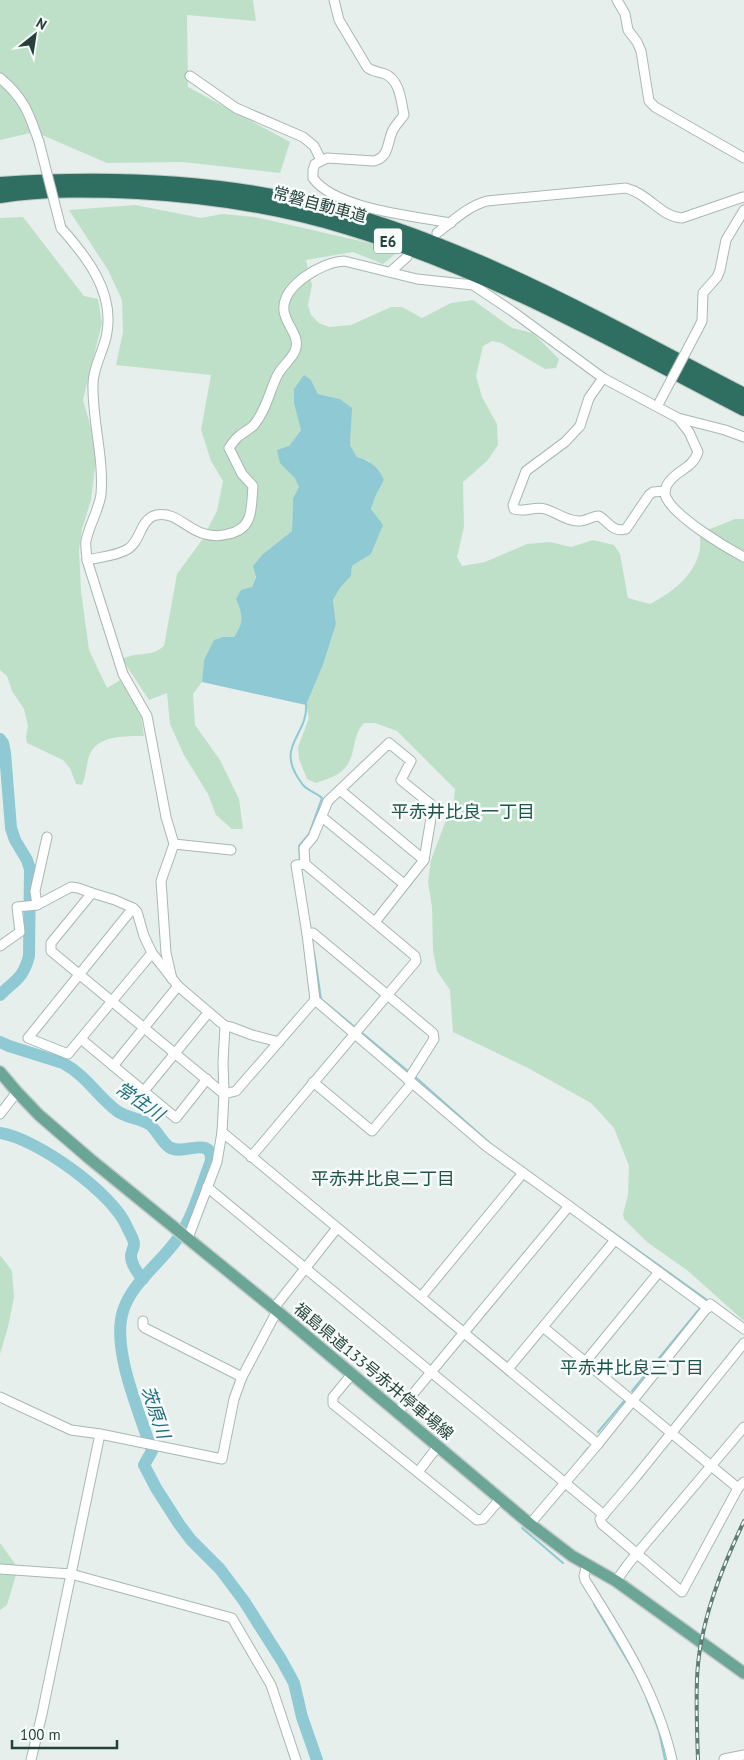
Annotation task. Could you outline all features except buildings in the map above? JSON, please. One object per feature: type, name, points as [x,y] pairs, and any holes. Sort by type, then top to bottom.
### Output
[{"type":"highway","name":"常磐自動車道","points":[[0,184],[58,180],[110,180],[192,185],[267,195],[307,203],[353,216],[432,242],[514,277],[744,395]]},
{"type":"highway","name":"常磐自動車道","points":[[0,196],[64,191],[162,193],[261,206],[349,228],[420,252],[485,278],[594,331],[744,409]]},
{"type":"main road","name":"福島県道133号赤井停車場線","points":[[0,1072],[16,1092],[39,1115],[90,1159],[398,1412],[530,1524],[587,1564],[616,1581],[744,1673]]},
{"type":"street","points":[[334,0],[338,20],[367,67],[370,70],[384,73],[398,87],[404,115],[395,126],[387,151],[380,160],[327,158],[315,164],[313,178],[323,188],[361,206],[451,223]]},
{"type":"street","points":[[617,0],[625,14],[628,30],[641,51],[649,101],[655,107],[744,158]]},
{"type":"street","points":[[190,76],[236,108],[303,137],[314,146],[321,160]]},
{"type":"street","points":[[0,78],[14,90],[29,112],[39,142],[61,228],[82,252],[99,280],[107,307],[108,332],[93,381],[94,414],[101,455],[101,495],[86,542],[87,560],[123,674],[147,716],[166,817],[174,844],[161,881],[166,954],[175,983]]},
{"type":"street","points":[[437,233],[468,209],[487,201],[626,188],[649,199],[668,215],[674,218],[682,218],[744,198]]},
{"type":"street","points":[[658,405],[702,321],[703,293],[717,277],[726,240],[744,210]]},
{"type":"street","points":[[390,272],[407,257]]},
{"type":"street","points":[[87,560],[128,549],[138,539],[145,522],[154,515],[169,514],[204,534],[222,535],[238,532],[249,521],[253,486],[242,474],[229,448],[237,437],[253,426],[263,412],[277,375],[294,353],[296,337],[284,311],[286,300],[294,287],[304,277],[319,268],[336,262],[344,261],[417,279],[473,285],[604,378],[658,405],[678,418],[744,436]]},
{"type":"street","points":[[604,378],[589,398],[580,426],[565,442],[526,470],[513,505],[514,509],[522,511],[544,508],[580,521],[593,516],[599,516],[611,527],[620,530],[626,529],[649,494],[665,491]]},
{"type":"street","points":[[678,418],[689,432],[698,452],[696,461],[668,484],[665,491],[666,498],[677,512],[720,545],[744,557]]},
{"type":"street","points":[[302,865],[304,848],[314,837],[328,801],[389,743],[411,761],[401,780],[434,806],[424,860],[375,922]]},
{"type":"street","points":[[340,790],[424,860]]},
{"type":"street","points":[[322,817],[404,884]]},
{"type":"street","points":[[35,906],[34,891],[46,838]]},
{"type":"street","points":[[174,844],[231,850]]},
{"type":"street","points":[[224,1094],[236,1091],[315,1000],[310,934],[296,865],[302,865],[375,922],[415,956],[416,961],[251,1157]]},
{"type":"street","points":[[0,946],[20,932],[17,907],[35,906],[72,888],[78,888],[115,900],[133,908],[137,912],[144,936],[152,953],[175,983],[208,1013],[226,1026],[232,1026],[252,1035],[279,1042]]},
{"type":"street","points":[[92,893],[51,943],[51,951],[224,1094]]},
{"type":"street","points":[[133,908],[28,1038],[68,1054],[152,953]]},
{"type":"street","points":[[310,934],[433,1033],[434,1039],[411,1078],[372,1131],[313,1082]]},
{"type":"street","points":[[113,1066],[175,983]]},
{"type":"street","points":[[315,1000],[356,1031],[486,1146],[708,1308]]},
{"type":"street","points":[[144,1091],[208,1013]]},
{"type":"street","points":[[184,1235],[217,1162],[222,1132],[223,1062],[226,1026]]},
{"type":"street","points":[[81,1039],[176,1118],[207,1079]]},
{"type":"street","points":[[0,1114],[16,1092]]},
{"type":"street","points":[[222,1132],[598,1444]]},
{"type":"street","points":[[421,1297],[523,1173]]},
{"type":"street","points":[[207,1187],[564,1484],[604,1515]]},
{"type":"street","points":[[398,1412],[569,1206]]},
{"type":"street","points":[[0,1396],[71,1430],[131,1440],[222,1460],[234,1398],[242,1377],[275,1310],[337,1228]]},
{"type":"street","points":[[508,1369],[615,1240]]},
{"type":"street","points":[[586,1361],[659,1272]]},
{"type":"street","points":[[530,1524],[598,1444],[710,1304],[744,1329]]},
{"type":"street","points":[[142,1321],[145,1328],[242,1377]]},
{"type":"street","points":[[543,1327],[586,1361],[633,1400],[672,1432],[712,1465],[741,1485],[682,1592],[602,1524],[600,1519],[672,1432],[744,1343]]},
{"type":"street","points":[[352,1374],[333,1397],[333,1404],[477,1520],[483,1519],[500,1499]]},
{"type":"street","points":[[616,1581],[744,1427]]},
{"type":"street","points":[[31,1760],[100,1434]]},
{"type":"street","points":[[418,1472],[438,1446]]},
{"type":"street","points":[[587,1564],[585,1580],[619,1634],[648,1689],[663,1725],[672,1760]]},
{"type":"street","points":[[0,1569],[71,1574],[232,1618],[271,1685],[296,1760]]},
{"type":"street","points":[[724,1759],[744,1755]]},
{"type":"green space","points":[[0,0],[253,0],[256,21],[187,15],[188,87],[290,142],[280,173],[183,162],[107,163],[35,132],[0,140]]},
{"type":"green space","points":[[135,205],[201,218],[222,214],[255,217],[400,250],[383,264],[353,252],[306,260],[312,285],[308,305],[311,315],[319,323],[329,327],[351,325],[391,307],[402,307],[422,318],[451,303],[473,300],[512,328],[533,333],[559,359],[556,368],[545,369],[501,343],[492,341],[483,346],[476,376],[482,397],[497,424],[498,445],[487,461],[463,482],[464,527],[457,557],[462,566],[485,562],[527,544],[550,542],[571,547],[593,540],[614,545],[620,554],[628,598],[650,604],[666,595],[692,570],[700,551],[700,533],[735,519],[744,519],[744,1321],[688,1271],[647,1242],[624,1219],[623,1214],[628,1195],[629,1166],[614,1128],[591,1103],[528,1068],[453,1032],[450,990],[437,971],[433,951],[432,907],[428,882],[431,860],[454,799],[455,789],[397,731],[375,723],[364,723],[360,728],[351,758],[341,771],[331,778],[316,783],[307,779],[299,759],[298,747],[309,718],[306,705],[323,665],[336,624],[333,600],[340,588],[351,576],[352,566],[371,554],[382,525],[371,509],[384,480],[369,461],[357,457],[350,445],[351,408],[340,399],[318,394],[311,380],[299,420],[301,430],[289,446],[299,487],[293,498],[292,531],[263,554],[252,587],[236,599],[241,619],[237,632],[234,637],[223,637],[204,660],[202,682],[193,694],[195,725],[220,760],[239,799],[243,829],[232,829],[216,815],[208,794],[184,755],[170,724],[167,693],[149,700],[122,659],[154,652],[164,646],[177,574],[202,540],[217,511],[223,481],[211,461],[201,430],[211,375],[116,365],[123,332],[122,300],[108,270],[69,210]]},
{"type":"green space","points":[[23,217],[84,296],[98,299],[102,323],[83,400],[96,446],[91,500],[82,529],[79,550],[81,591],[89,650],[107,688],[120,680],[141,716],[144,736],[114,738],[99,743],[90,754],[82,785],[76,784],[70,768],[63,760],[27,743],[28,726],[24,709],[12,691],[7,676],[0,670],[0,218]]},
{"type":"green space","points":[[0,1255],[12,1271],[14,1297],[0,1354]]},
{"type":"green space","points":[[0,1543],[18,1568],[7,1605],[0,1610]]},
{"type":"water","points":[[304,375],[311,380],[318,394],[340,399],[352,408],[350,445],[357,457],[373,465],[384,480],[371,509],[383,525],[371,554],[352,566],[351,576],[340,588],[333,600],[336,624],[323,665],[306,705],[202,682],[204,660],[214,640],[223,637],[234,637],[240,627],[241,615],[236,599],[241,590],[252,587],[256,577],[253,566],[263,554],[292,531],[293,498],[299,487],[295,478],[280,463],[277,450],[289,446],[301,430],[294,403],[294,389]]},
{"type":"waterway","points":[[300,861],[299,846],[309,834],[322,798],[303,785],[294,771],[291,760],[291,750],[302,725],[306,703]]},
{"type":"waterway","name":"常住川","points":[[0,739],[5,753],[11,828],[30,869],[29,956],[24,970],[0,995]]},
{"type":"waterway","points":[[314,952],[321,999],[356,1028]]},
{"type":"waterway","points":[[361,1032],[409,1072]]},
{"type":"waterway","name":"茨原川","points":[[0,1042],[63,1063],[79,1074],[117,1111],[149,1124],[169,1147],[182,1150],[202,1147],[210,1153],[211,1161],[192,1212],[183,1230],[171,1247],[140,1282],[127,1301],[120,1326],[124,1362],[128,1381],[152,1451],[144,1465],[179,1524],[191,1540],[220,1569],[244,1601],[282,1661],[294,1683],[302,1717],[317,1760]]},
{"type":"waterway","points":[[413,1075],[492,1145]]},
{"type":"waterway","name":"茨原川","points":[[0,1133],[15,1137],[52,1156],[72,1169],[106,1199],[119,1213],[127,1227],[134,1244],[131,1259],[135,1269],[143,1279]]},
{"type":"waterway","points":[[579,1208],[707,1301]]},
{"type":"waterway","points":[[632,1391],[701,1307]]},
{"type":"waterway","points":[[598,1432],[625,1400]]},
{"type":"waterway","points":[[577,1462],[588,1448]]},
{"type":"waterway","points":[[522,1528],[563,1563]]},
{"type":"waterway","points":[[594,1604],[643,1690]]},
{"type":"waterway","points":[[646,1697],[659,1731],[665,1760]]},
{"type":"railway","points":[[698,1760],[697,1679],[702,1638],[720,1578],[744,1521]]},
{"type":"district","name":"平赤井比良一丁目","points":[[463,811]]},
{"type":"district","name":"平赤井比良二丁目","points":[[383,1178]]},
{"type":"district","name":"平赤井比良三丁目","points":[[632,1367]]}]
